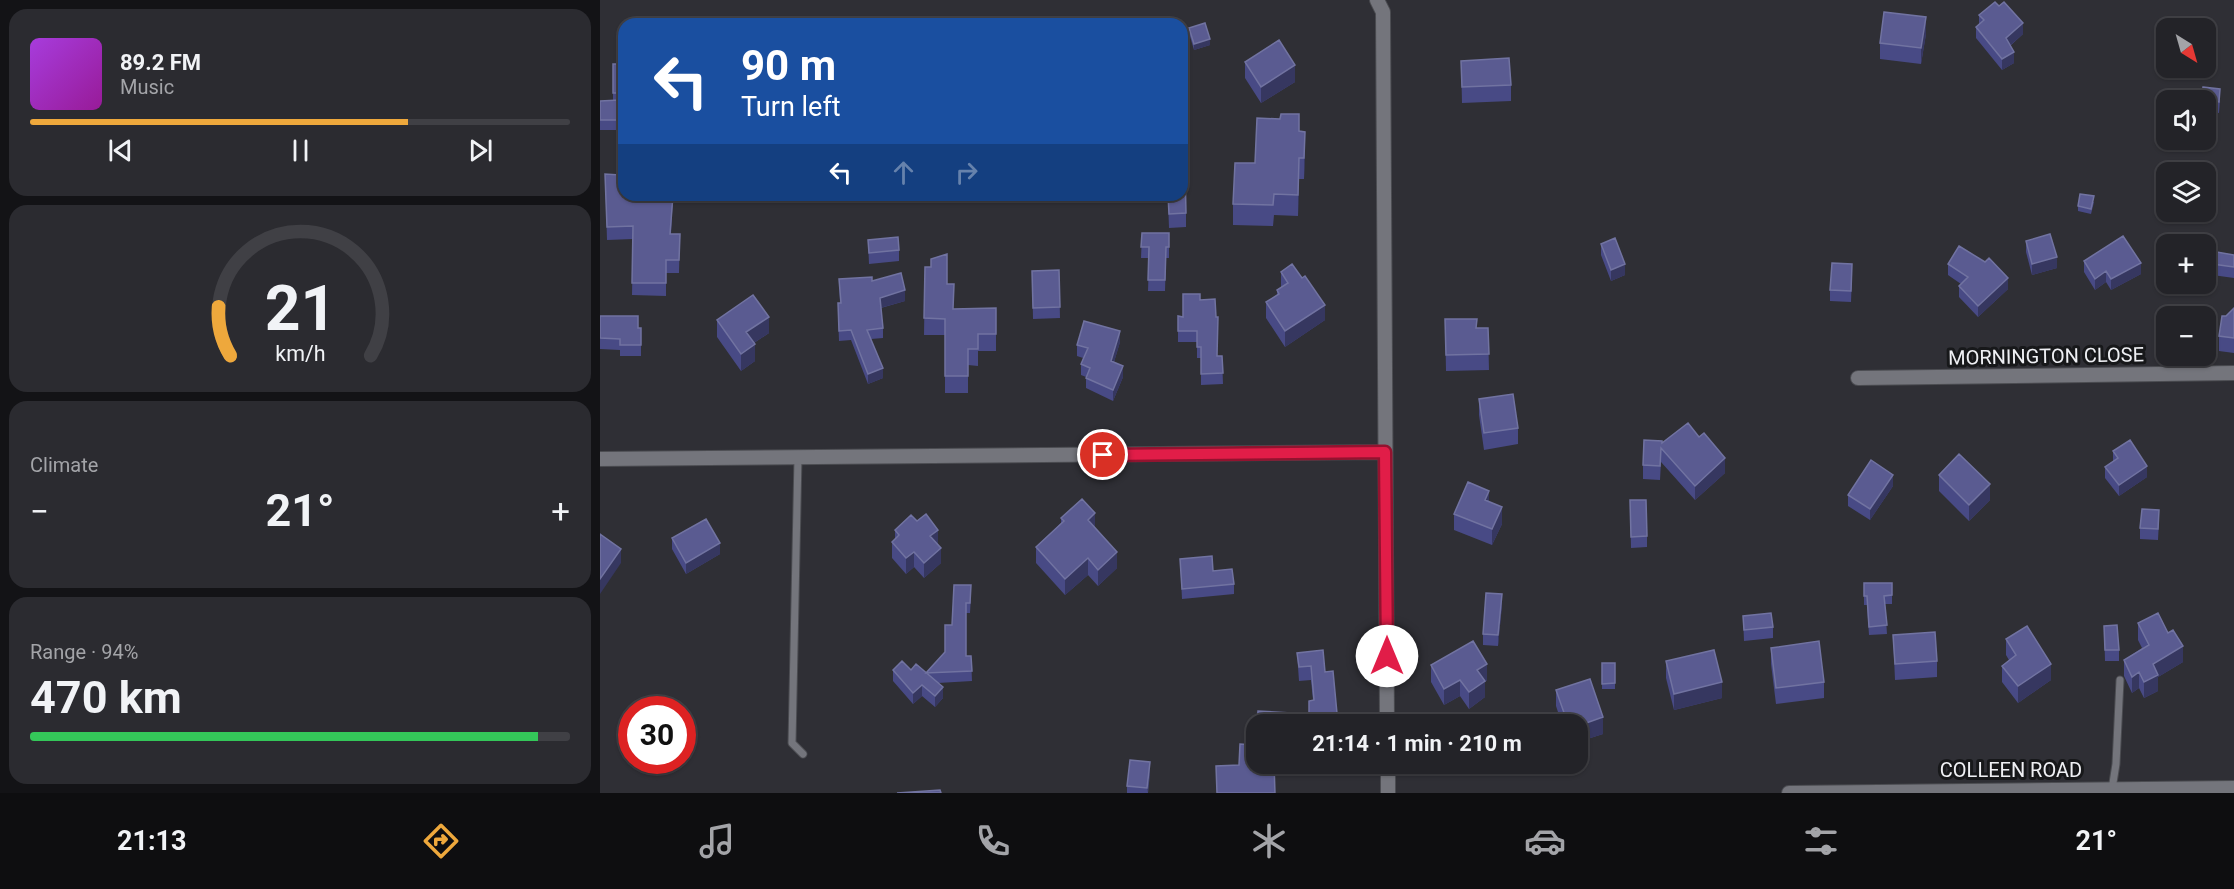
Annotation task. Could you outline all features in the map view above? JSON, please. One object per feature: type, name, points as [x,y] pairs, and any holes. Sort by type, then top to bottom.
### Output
[{"type":"street","points":[[1377,0],[1383,12],[1388,714]]},
{"type":"street","name":"MORNINGTON CLOSE","points":[[1858,378],[2234,373]]},
{"type":"street","points":[[600,459],[1385,452]]},
{"type":"street","points":[[1388,774],[1388,793]]},
{"type":"street","name":"COLLEEN ROAD","points":[[1789,793],[2234,788]]},
{"type":"lane","points":[[798,457],[792,743],[803,754]]},
{"type":"lane","points":[[2112,789],[2116,764],[2120,681]]},
{"type":"building","points":[[1995,2],[1999,6],[2004,2],[2023,23],[2006,38],[2014,52],[2002,59],[1976,27],[1984,20],[1979,15]]},
{"type":"building","points":[[1884,12],[1926,17],[1921,48],[1880,43]]},
{"type":"building","points":[[1205,23],[1210,39],[1194,44],[1189,28]]},
{"type":"building","points":[[1279,40],[1295,65],[1261,87],[1245,62]]},
{"type":"building","points":[[1509,58],[1511,85],[1462,87],[1461,61]]},
{"type":"building","points":[[613,64],[618,64],[618,93],[613,93]]},
{"type":"building","points":[[2203,87],[2220,89],[2219,102],[2216,102],[2216,90],[2203,90]]},
{"type":"building","points":[[618,100],[618,120],[600,120],[600,101]]},
{"type":"building","points":[[1281,114],[1299,114],[1299,131],[1305,132],[1304,158],[1299,158],[1298,195],[1274,194],[1273,205],[1233,204],[1235,163],[1255,163],[1257,118],[1280,119]]},
{"type":"building","points":[[605,174],[618,175],[618,201],[673,201],[670,234],[680,234],[679,260],[666,260],[666,283],[632,283],[633,226],[607,227]]},
{"type":"building","points":[[2080,194],[2094,196],[2091,209],[2078,206]]},
{"type":"building","points":[[1168,201],[1186,201],[1186,213],[1169,214]]},
{"type":"building","points":[[1142,233],[1169,233],[1169,247],[1166,247],[1165,280],[1148,280],[1149,247],[1141,247]]},
{"type":"building","points":[[2050,234],[2057,257],[2032,264],[2026,241]]},
{"type":"building","points":[[2123,236],[2141,263],[2111,279],[2106,271],[2095,279],[2084,261]]},
{"type":"building","points":[[898,237],[899,250],[869,253],[868,240]]},
{"type":"building","points":[[1615,238],[1625,264],[1611,270],[1601,244]]},
{"type":"building","points":[[1959,246],[1985,262],[1989,258],[2008,278],[1978,306],[1959,286],[1968,277],[1948,264]]},
{"type":"building","points":[[2216,252],[2234,255],[2234,267],[2216,265]]},
{"type":"building","points":[[947,254],[947,284],[954,284],[953,309],[996,308],[996,334],[978,334],[978,349],[968,349],[968,376],[945,376],[945,319],[924,318],[925,267],[931,267],[931,259]]},
{"type":"building","points":[[1832,263],[1852,264],[1851,291],[1830,290]]},
{"type":"building","points":[[1292,264],[1302,278],[1305,276],[1325,305],[1285,331],[1266,302],[1279,294],[1277,290],[1288,283],[1281,272]]},
{"type":"building","points":[[1059,270],[1060,307],[1033,308],[1032,271]]},
{"type":"building","points":[[901,273],[905,290],[880,298],[883,328],[867,330],[883,368],[868,374],[851,330],[839,331],[838,303],[841,303],[839,279],[872,277],[872,281]]},
{"type":"building","points":[[1183,294],[1200,294],[1200,300],[1215,299],[1216,317],[1218,317],[1217,356],[1222,356],[1223,373],[1201,374],[1201,347],[1197,347],[1197,331],[1178,331],[1178,316],[1183,317]]},
{"type":"building","points":[[753,295],[769,317],[746,332],[755,344],[741,354],[717,320]]},
{"type":"building","points":[[2234,308],[2234,338],[2219,336],[2222,316],[2226,316]]},
{"type":"building","points":[[600,316],[638,316],[641,345],[620,345],[620,339],[600,338]]},
{"type":"building","points":[[1445,319],[1477,319],[1476,328],[1488,328],[1489,354],[1446,355]]},
{"type":"building","points":[[1084,321],[1120,331],[1111,361],[1123,366],[1113,390],[1086,378],[1090,368],[1081,364],[1088,348],[1077,345]]},
{"type":"building","points":[[1513,394],[1518,428],[1484,433],[1479,399]]},
{"type":"building","points":[[1688,423],[1699,437],[1704,433],[1725,458],[1695,486],[1661,448],[1660,466],[1643,465],[1644,440],[1662,441],[1662,443]]},
{"type":"building","points":[[2130,440],[2147,466],[2119,485],[2105,467],[2118,458],[2113,451]]},
{"type":"building","points":[[1959,454],[1990,484],[1969,505],[1939,475]]},
{"type":"building","points":[[1871,460],[1893,475],[1870,509],[1848,495]]},
{"type":"building","points":[[1468,482],[1489,491],[1485,500],[1502,507],[1492,529],[1454,514]]},
{"type":"building","points":[[1082,499],[1095,513],[1088,520],[1117,552],[1098,570],[1088,558],[1065,579],[1036,547],[1064,521],[1061,518]]},
{"type":"building","points":[[1630,500],[1646,500],[1647,536],[1631,537]]},
{"type":"building","points":[[2142,509],[2159,510],[2158,529],[2140,528]]},
{"type":"building","points":[[926,514],[938,530],[930,536],[941,548],[924,563],[914,552],[906,558],[892,542],[899,535],[895,530],[911,515],[917,521]]},
{"type":"building","points":[[706,519],[720,543],[686,563],[672,538]]},
{"type":"building","points":[[600,534],[621,549],[600,579]]},
{"type":"building","points":[[1212,556],[1213,571],[1232,569],[1234,584],[1182,589],[1180,559]]},
{"type":"building","points":[[1864,583],[1892,583],[1892,595],[1884,596],[1887,625],[1869,627]]},
{"type":"building","points":[[954,585],[971,585],[970,603],[966,603],[966,656],[971,656],[972,671],[926,673],[945,652],[945,625],[952,625]]},
{"type":"building","points":[[1486,593],[1502,594],[1498,635],[1483,634]]},
{"type":"building","points":[[1771,613],[1773,627],[1744,630],[1743,616]]},
{"type":"building","points":[[2158,613],[2168,633],[2173,630],[2183,646],[2153,664],[2158,675],[2144,682],[2139,672],[2132,677],[2124,660],[2149,645],[2138,623]]},
{"type":"building","points":[[2117,625],[2119,650],[2105,650],[2104,626]]},
{"type":"building","points":[[2027,626],[2051,664],[2018,686],[2002,666],[2016,655],[2006,639]]},
{"type":"building","points":[[1935,632],[1937,661],[1895,664],[1893,635]]},
{"type":"building","points":[[1473,641],[1487,664],[1477,670],[1485,681],[1469,692],[1460,680],[1444,689],[1431,665]]},
{"type":"building","points":[[1819,641],[1824,682],[1776,688],[1771,648]]},
{"type":"building","points":[[1323,650],[1325,672],[1333,671],[1337,714],[1309,714],[1309,701],[1314,700],[1311,666],[1299,667],[1297,653]]},
{"type":"building","points":[[1714,650],[1722,682],[1674,694],[1666,661]]},
{"type":"building","points":[[902,661],[911,670],[916,664],[943,687],[935,696],[922,685],[913,693],[893,670]]},
{"type":"building","points":[[1602,663],[1615,663],[1615,683],[1602,684]]},
{"type":"building","points":[[1590,679],[1603,717],[1588,722],[1588,714],[1564,714],[1556,690]]},
{"type":"building","points":[[1258,711],[1309,714],[1258,714]]},
{"type":"building","points":[[1240,744],[1246,744],[1246,774],[1274,774],[1275,793],[1217,793],[1216,766],[1239,765]]},
{"type":"building","points":[[1130,760],[1150,762],[1147,788],[1127,786]]},
{"type":"building","points":[[940,790],[941,793],[897,793]]},
{"type":"route","points":[[1103,455],[1385,452],[1387,656]]}]
